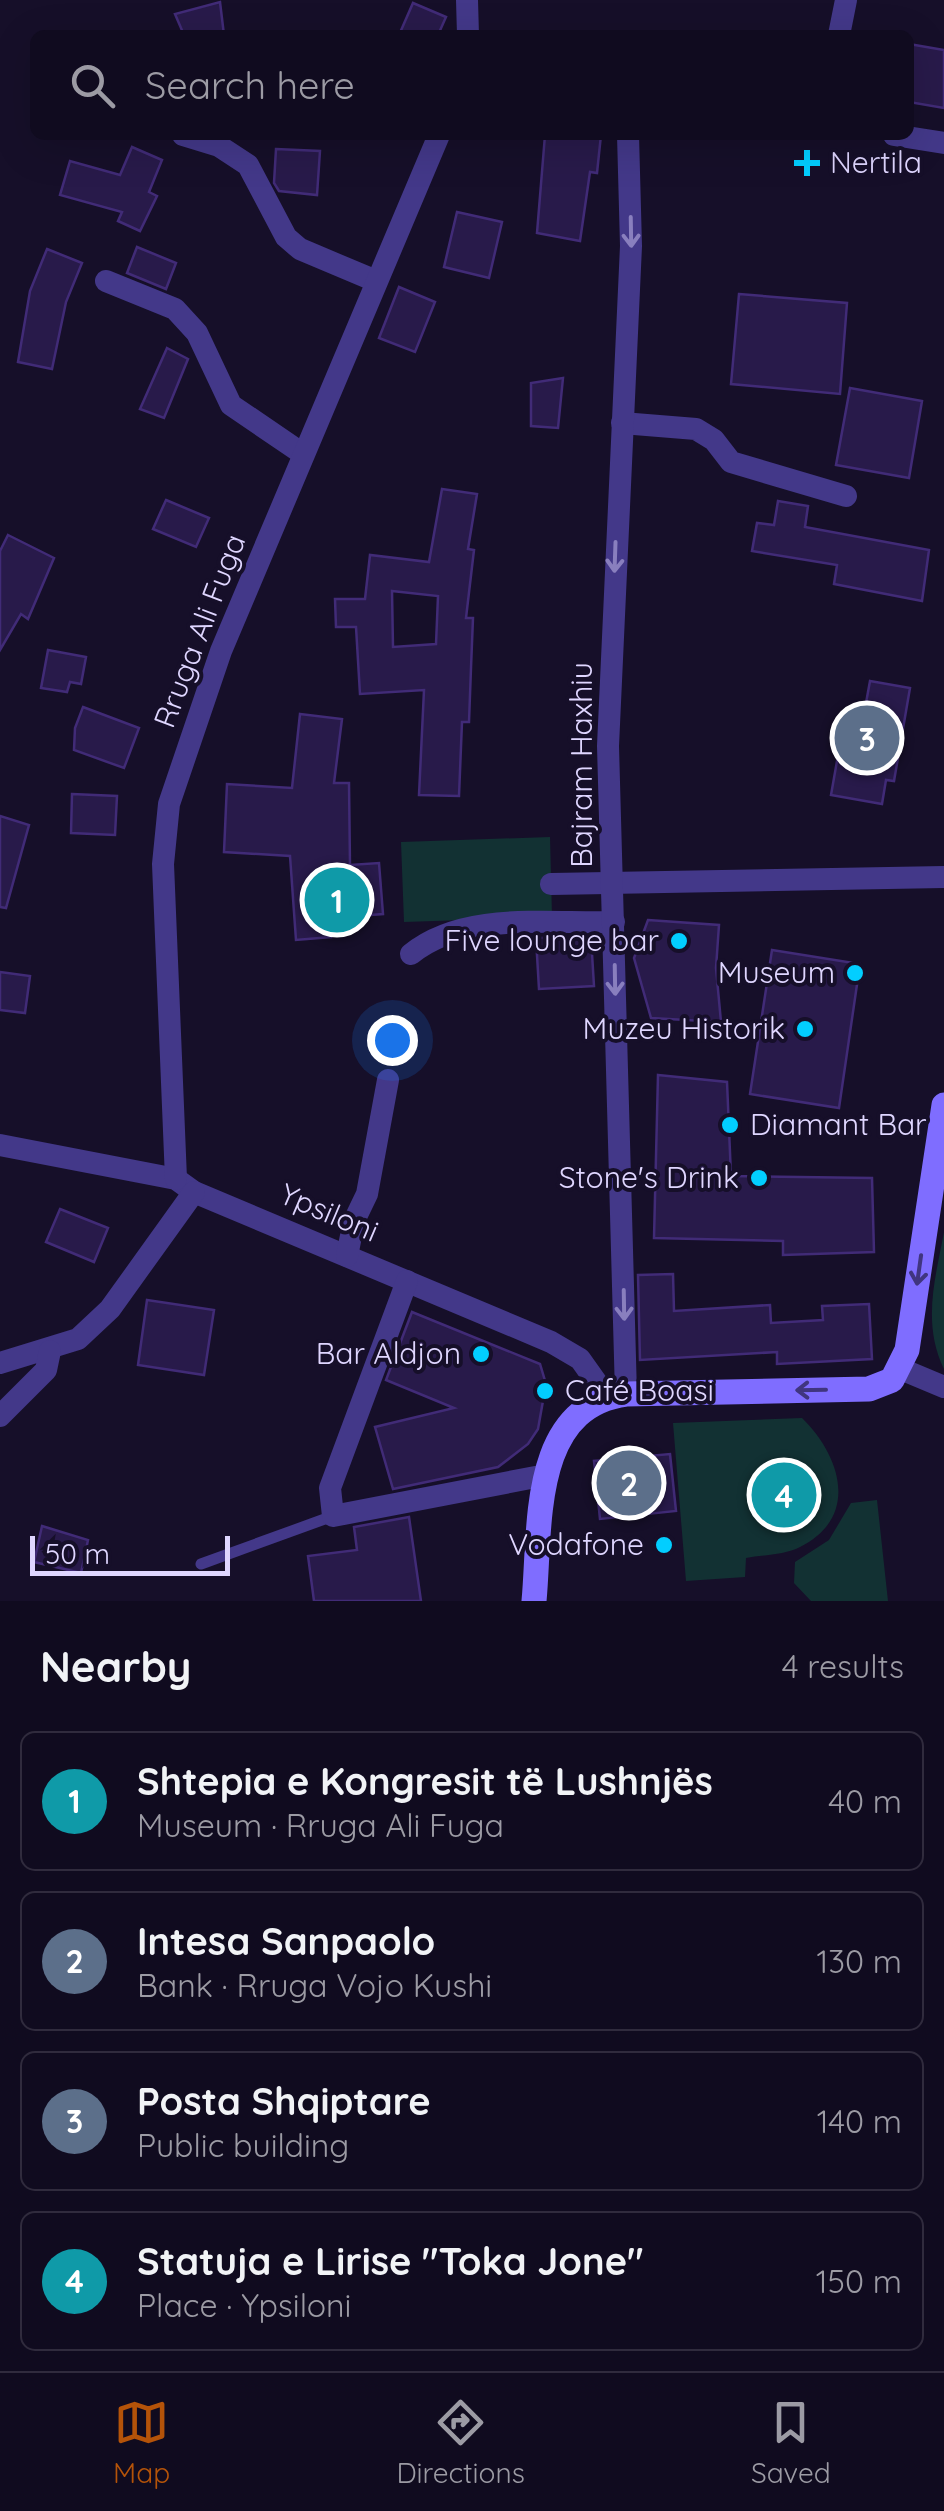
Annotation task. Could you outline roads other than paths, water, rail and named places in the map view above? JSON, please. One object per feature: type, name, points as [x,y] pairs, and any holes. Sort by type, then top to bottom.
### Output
[{"type":"main road","points":[[534,1601],[546,1475],[567,1426],[584,1408],[616,1395],[869,1389],[892,1380],[901,1369],[944,1104]]},
{"type":"street","points":[[467,0],[468,30]]},
{"type":"street","points":[[839,30],[846,0]]},
{"type":"street","points":[[914,138],[944,143]]},
{"type":"street","points":[[199,140],[219,146],[248,165],[286,237],[300,249],[376,281]]},
{"type":"street","name":"Rruga Ali Fuga","points":[[185,1186],[163,864],[169,804],[221,651],[437,140]]},
{"type":"street","name":"Bajram Haxhiu","points":[[616,1395],[614,922],[608,746],[632,246],[628,140]]},
{"type":"street","points":[[106,281],[175,309],[197,332],[232,404],[303,454]]},
{"type":"street","points":[[622,423],[696,429],[714,440],[731,462],[846,496]]},
{"type":"street","points":[[551,884],[944,877]]},
{"type":"street","points":[[411,954],[432,936],[458,928],[614,922]]},
{"type":"street","points":[[347,1256],[354,1221],[366,1194],[388,1080]]},
{"type":"street","name":"Ypsiloni","points":[[0,1145],[185,1186],[580,1358],[616,1395]]},
{"type":"street","points":[[0,1363],[78,1340],[110,1310],[185,1186]]},
{"type":"street","points":[[407,1281],[330,1488],[334,1516],[546,1475]]},
{"type":"street","points":[[0,1416],[46,1370],[50,1351]]},
{"type":"street","points":[[901,1369],[944,1387]]},
{"type":"lane","points":[[201,1564],[334,1516]]},
{"type":"place","name":"Nertila","points":[[807,163]]},
{"type":"place","name":"Posta Shqiptare","points":[[867,738]]},
{"type":"place","name":"Shtepia e Kongresit të Lushnjës","points":[[337,900]]},
{"type":"place","name":"Five lounge bar","points":[[679,941]]},
{"type":"place","name":"Museum","points":[[855,973]]},
{"type":"place","name":"Muzeu Historik","points":[[805,1029]]},
{"type":"place","name":"Diamant Bar","points":[[730,1125]]},
{"type":"place","name":"Stone's Drink","points":[[759,1178]]},
{"type":"place","name":"Bar Aldjon","points":[[481,1354]]},
{"type":"place","name":"Café Boasi","points":[[545,1391]]},
{"type":"place","name":"Intesa Sanpaolo","points":[[629,1483]]},
{"type":"place","name":"Statuja e Lirise \"Toka Jone\"","points":[[784,1495]]},
{"type":"place","name":"Vodafone","points":[[664,1545]]}]
